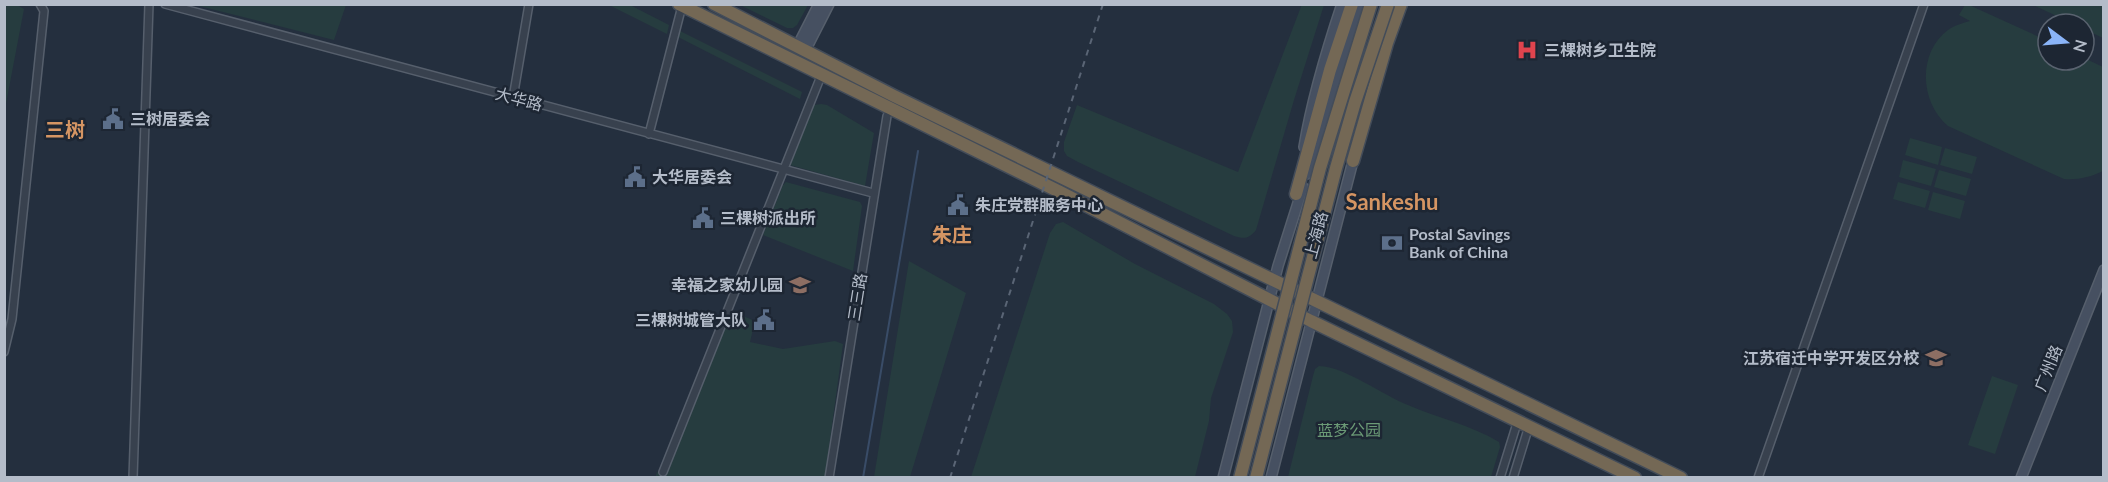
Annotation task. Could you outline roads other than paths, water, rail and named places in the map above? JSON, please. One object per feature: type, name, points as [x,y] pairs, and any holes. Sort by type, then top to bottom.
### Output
[{"type":"highway","points":[[714,4],[894,96],[1681,477]]},
{"type":"highway","points":[[1296,194],[1330,70],[1352,4]]},
{"type":"highway","name":"上海路","points":[[1240,477],[1320,168],[1371,4]]},
{"type":"highway","name":"上海路","points":[[1256,477],[1336,168],[1355,102],[1388,4]]},
{"type":"highway","points":[[1353,161],[1374,86],[1401,4]]},
{"type":"highway","points":[[680,5],[1050,187],[1311,321],[1635,477]]},
{"type":"main road","points":[[801,49],[819,4]]},
{"type":"main road","points":[[801,49],[829,4]]},
{"type":"main road","name":"上海路","points":[[1278,266],[1296,194],[1309,114],[1342,4]]},
{"type":"main road","name":"上海路","points":[[1223,477],[1268,299],[1361,4]]},
{"type":"main road","name":"上海路","points":[[1271,477],[1353,161],[1407,4]]},
{"type":"main road","name":"广州路","points":[[2021,477],[2103,270]]},
{"type":"street","points":[[4,352],[12,319],[44,11],[40,4]]},
{"type":"street","points":[[134,477],[149,4]]},
{"type":"street","name":"大华路","points":[[165,4],[873,193]]},
{"type":"street","points":[[513,98],[528,4]]},
{"type":"street","points":[[1758,477],[1924,4]]},
{"type":"street","points":[[649,134],[680,5]]},
{"type":"street","points":[[663,472],[821,76]]},
{"type":"street","name":"三三路","points":[[829,477],[887,116]]},
{"type":"street","points":[[1500,477],[1524,422]]},
{"type":"street","points":[[1513,477],[1524,422]]},
{"type":"waterway","points":[[863,478],[918,151]]},
{"type":"railway","points":[[950,478],[1103,4]]},
{"type":"place","name":"三棵树乡卫生院","points":[[1527,50]]},
{"type":"place","name":"三树居委会","points":[[113,119]]},
{"type":"place","name":"大华居委会","points":[[635,177]]},
{"type":"place","name":"朱庄党群服务中心","points":[[958,205]]},
{"type":"place","name":"三棵树派出所","points":[[703,218]]},
{"type":"place","name":"Postal Savings Bank of China","points":[[1392,243]]},
{"type":"place","name":"幸福之家幼儿园","points":[[800,285]]},
{"type":"place","name":"三棵树城管大队","points":[[764,320]]},
{"type":"place","name":"江苏宿迁中学开发区分校","points":[[1936,358]]},
{"type":"district","name":"三树","points":[[65,130]]},
{"type":"district","name":"Sankeshu","points":[[1392,202]]},
{"type":"district","name":"朱庄","points":[[952,235]]},
{"type":"park label","name":"蓝梦公园","points":[[1349,430]]}]
